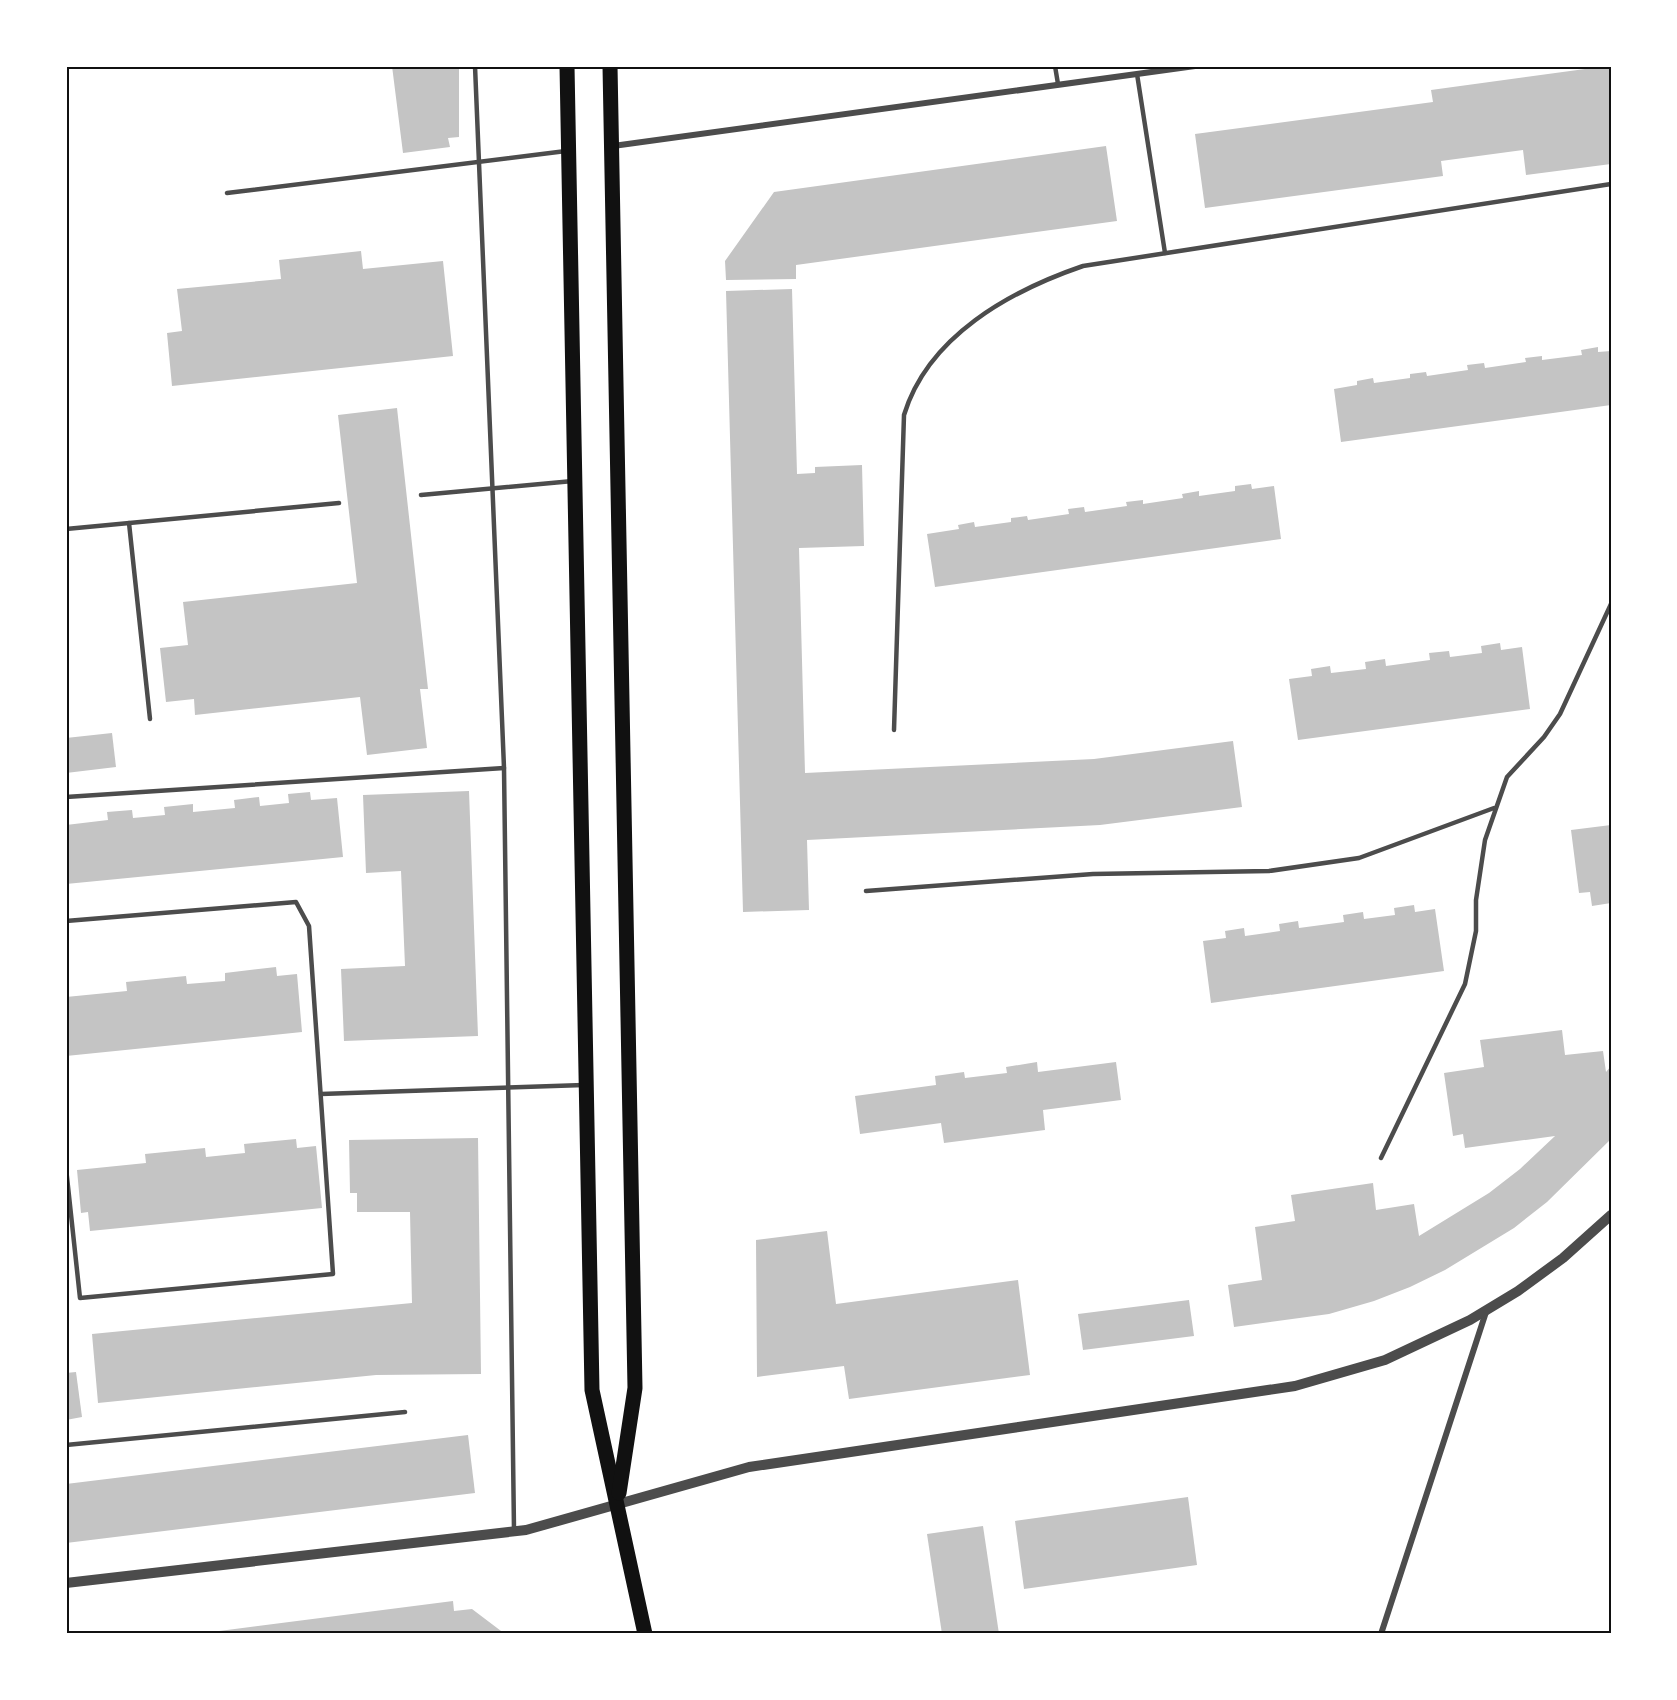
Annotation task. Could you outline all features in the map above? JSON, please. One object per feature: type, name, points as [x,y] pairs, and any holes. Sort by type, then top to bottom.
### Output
[{"type":"main road","points":[[567,66],[592,1390],[645,1634]]},
{"type":"main road","points":[[610,66],[635,1388],[618,1502]]},
{"type":"street","points":[[612,146],[1195,66]]},
{"type":"street","points":[[66,1583],[526,1530],[618,1502],[749,1467],[1295,1386],[1385,1359],[1428,1342],[1486,1311],[1563,1258],[1611,1215]]},
{"type":"street","points":[[1381,1634],[1486,1311]]},
{"type":"lane","points":[[475,66],[504,768],[514,1531]]},
{"type":"lane","points":[[1055,66],[1058,84]]},
{"type":"lane","points":[[1137,74],[1165,253]]},
{"type":"lane","points":[[227,193],[569,151]]},
{"type":"lane","points":[[894,730],[902,434],[909,398],[927,368],[959,334],[1014,294],[1048,278],[1083,266],[1611,183]]},
{"type":"lane","points":[[422,495],[575,481]]},
{"type":"lane","points":[[66,530],[339,503]]},
{"type":"lane","points":[[129,523],[150,719]]},
{"type":"lane","points":[[1381,1158],[1465,984],[1476,931],[1479,870],[1494,808],[1507,777],[1544,736],[1560,714],[1611,604]]},
{"type":"lane","points":[[66,797],[504,768]]},
{"type":"lane","points":[[866,891],[1093,874],[1269,872],[1359,858],[1494,808]]},
{"type":"lane","points":[[66,921],[296,902],[309,926],[333,1274],[80,1298],[66,1168]]},
{"type":"lane","points":[[321,1094],[587,1085]]},
{"type":"lane","points":[[66,1445],[405,1412]]},
{"type":"building","points":[[392,66],[459,66],[459,137],[448,138],[450,147],[403,153]]},
{"type":"building","points":[[1611,66],[1611,164],[1526,175],[1523,150],[1441,161],[1443,176],[1205,208],[1195,134],[1433,102],[1431,90]]},
{"type":"building","points":[[1106,146],[1117,221],[796,265],[796,279],[726,280],[725,261],[774,192]]},
{"type":"building","points":[[361,251],[363,269],[443,261],[453,356],[172,386],[167,333],[182,331],[177,289],[281,279],[279,260]]},
{"type":"building","points":[[792,289],[797,474],[815,473],[815,467],[862,465],[864,546],[799,548],[805,773],[1094,759],[1233,741],[1242,807],[1100,825],[807,840],[809,910],[743,912],[726,291]]},
{"type":"building","points":[[1598,347],[1598,352],[1611,351],[1611,405],[1341,442],[1334,389],[1357,385],[1357,381],[1373,378],[1374,383],[1410,378],[1410,374],[1426,372],[1427,376],[1468,370],[1467,365],[1484,363],[1485,368],[1526,362],[1525,358],[1542,356],[1542,360],[1582,355],[1581,350]]},
{"type":"building","points":[[397,408],[428,689],[420,689],[427,748],[367,755],[360,697],[195,715],[194,699],[166,702],[160,648],[188,645],[183,602],[357,583],[338,415]]},
{"type":"building","points":[[1251,484],[1252,489],[1274,486],[1281,539],[935,587],[927,534],[959,529],[958,525],[974,522],[975,527],[1011,522],[1011,518],[1027,516],[1028,520],[1069,514],[1068,509],[1084,507],[1085,512],[1127,506],[1126,502],[1143,500],[1143,504],[1183,498],[1182,494],[1199,491],[1199,496],[1235,491],[1235,486]]},
{"type":"building","points":[[1500,643],[1501,650],[1522,647],[1530,709],[1298,740],[1289,679],[1312,676],[1311,669],[1330,666],[1331,673],[1366,669],[1365,662],[1385,659],[1386,666],[1430,660],[1429,653],[1449,651],[1450,657],[1482,653],[1481,646]]},
{"type":"building","points":[[112,733],[116,767],[66,773],[66,738]]},
{"type":"building","points":[[469,791],[478,1036],[344,1041],[341,969],[405,966],[401,871],[366,873],[363,795]]},
{"type":"building","points":[[310,792],[311,800],[337,798],[343,857],[66,884],[66,825],[108,820],[107,812],[132,810],[133,818],[165,815],[164,807],[193,804],[193,812],[235,808],[234,800],[259,797],[260,806],[289,803],[288,794]]},
{"type":"building","points":[[1611,825],[1611,903],[1592,906],[1590,892],[1579,893],[1571,830]]},
{"type":"building","points":[[1414,905],[1415,912],[1435,909],[1444,971],[1211,1003],[1203,941],[1226,938],[1225,931],[1244,928],[1245,936],[1280,931],[1279,924],[1298,921],[1299,928],[1344,922],[1343,915],[1363,912],[1364,919],[1395,915],[1394,908]]},
{"type":"building","points":[[276,967],[277,976],[297,974],[302,1032],[66,1056],[66,997],[127,991],[126,982],[186,976],[187,984],[225,981],[225,973]]},
{"type":"building","points":[[1562,1030],[1565,1055],[1603,1051],[1606,1072],[1611,1066],[1611,1139],[1547,1202],[1514,1228],[1445,1270],[1410,1287],[1374,1301],[1329,1314],[1234,1327],[1228,1285],[1262,1280],[1255,1227],[1295,1221],[1291,1195],[1373,1183],[1376,1210],[1414,1204],[1419,1236],[1489,1193],[1520,1169],[1555,1136],[1465,1148],[1463,1134],[1453,1136],[1444,1073],[1484,1067],[1480,1040]]},
{"type":"building","points":[[1037,1062],[1038,1072],[1116,1062],[1121,1100],[1043,1110],[1045,1130],[944,1143],[941,1123],[860,1134],[855,1096],[936,1085],[935,1076],[964,1072],[965,1078],[1007,1073],[1006,1067]]},
{"type":"building","points":[[478,1138],[481,1374],[376,1375],[98,1403],[92,1334],[412,1303],[410,1212],[357,1212],[357,1193],[350,1193],[349,1140]]},
{"type":"building","points":[[296,1139],[297,1148],[316,1146],[322,1208],[90,1231],[88,1212],[81,1213],[77,1170],[146,1163],[145,1154],[205,1148],[206,1157],[245,1153],[244,1144]]},
{"type":"building","points":[[827,1231],[836,1304],[1018,1280],[1030,1375],[849,1399],[844,1366],[757,1377],[756,1240]]},
{"type":"building","points":[[1189,1300],[1194,1336],[1083,1350],[1078,1314]]},
{"type":"building","points":[[76,1372],[82,1417],[66,1420],[66,1373]]},
{"type":"building","points":[[468,1435],[475,1493],[66,1543],[66,1484]]},
{"type":"building","points":[[1188,1497],[1197,1565],[1024,1589],[1015,1521]]},
{"type":"building","points":[[983,1526],[999,1634],[942,1634],[927,1534]]},
{"type":"building","points":[[453,1601],[454,1611],[472,1609],[505,1634],[196,1634]]}]
